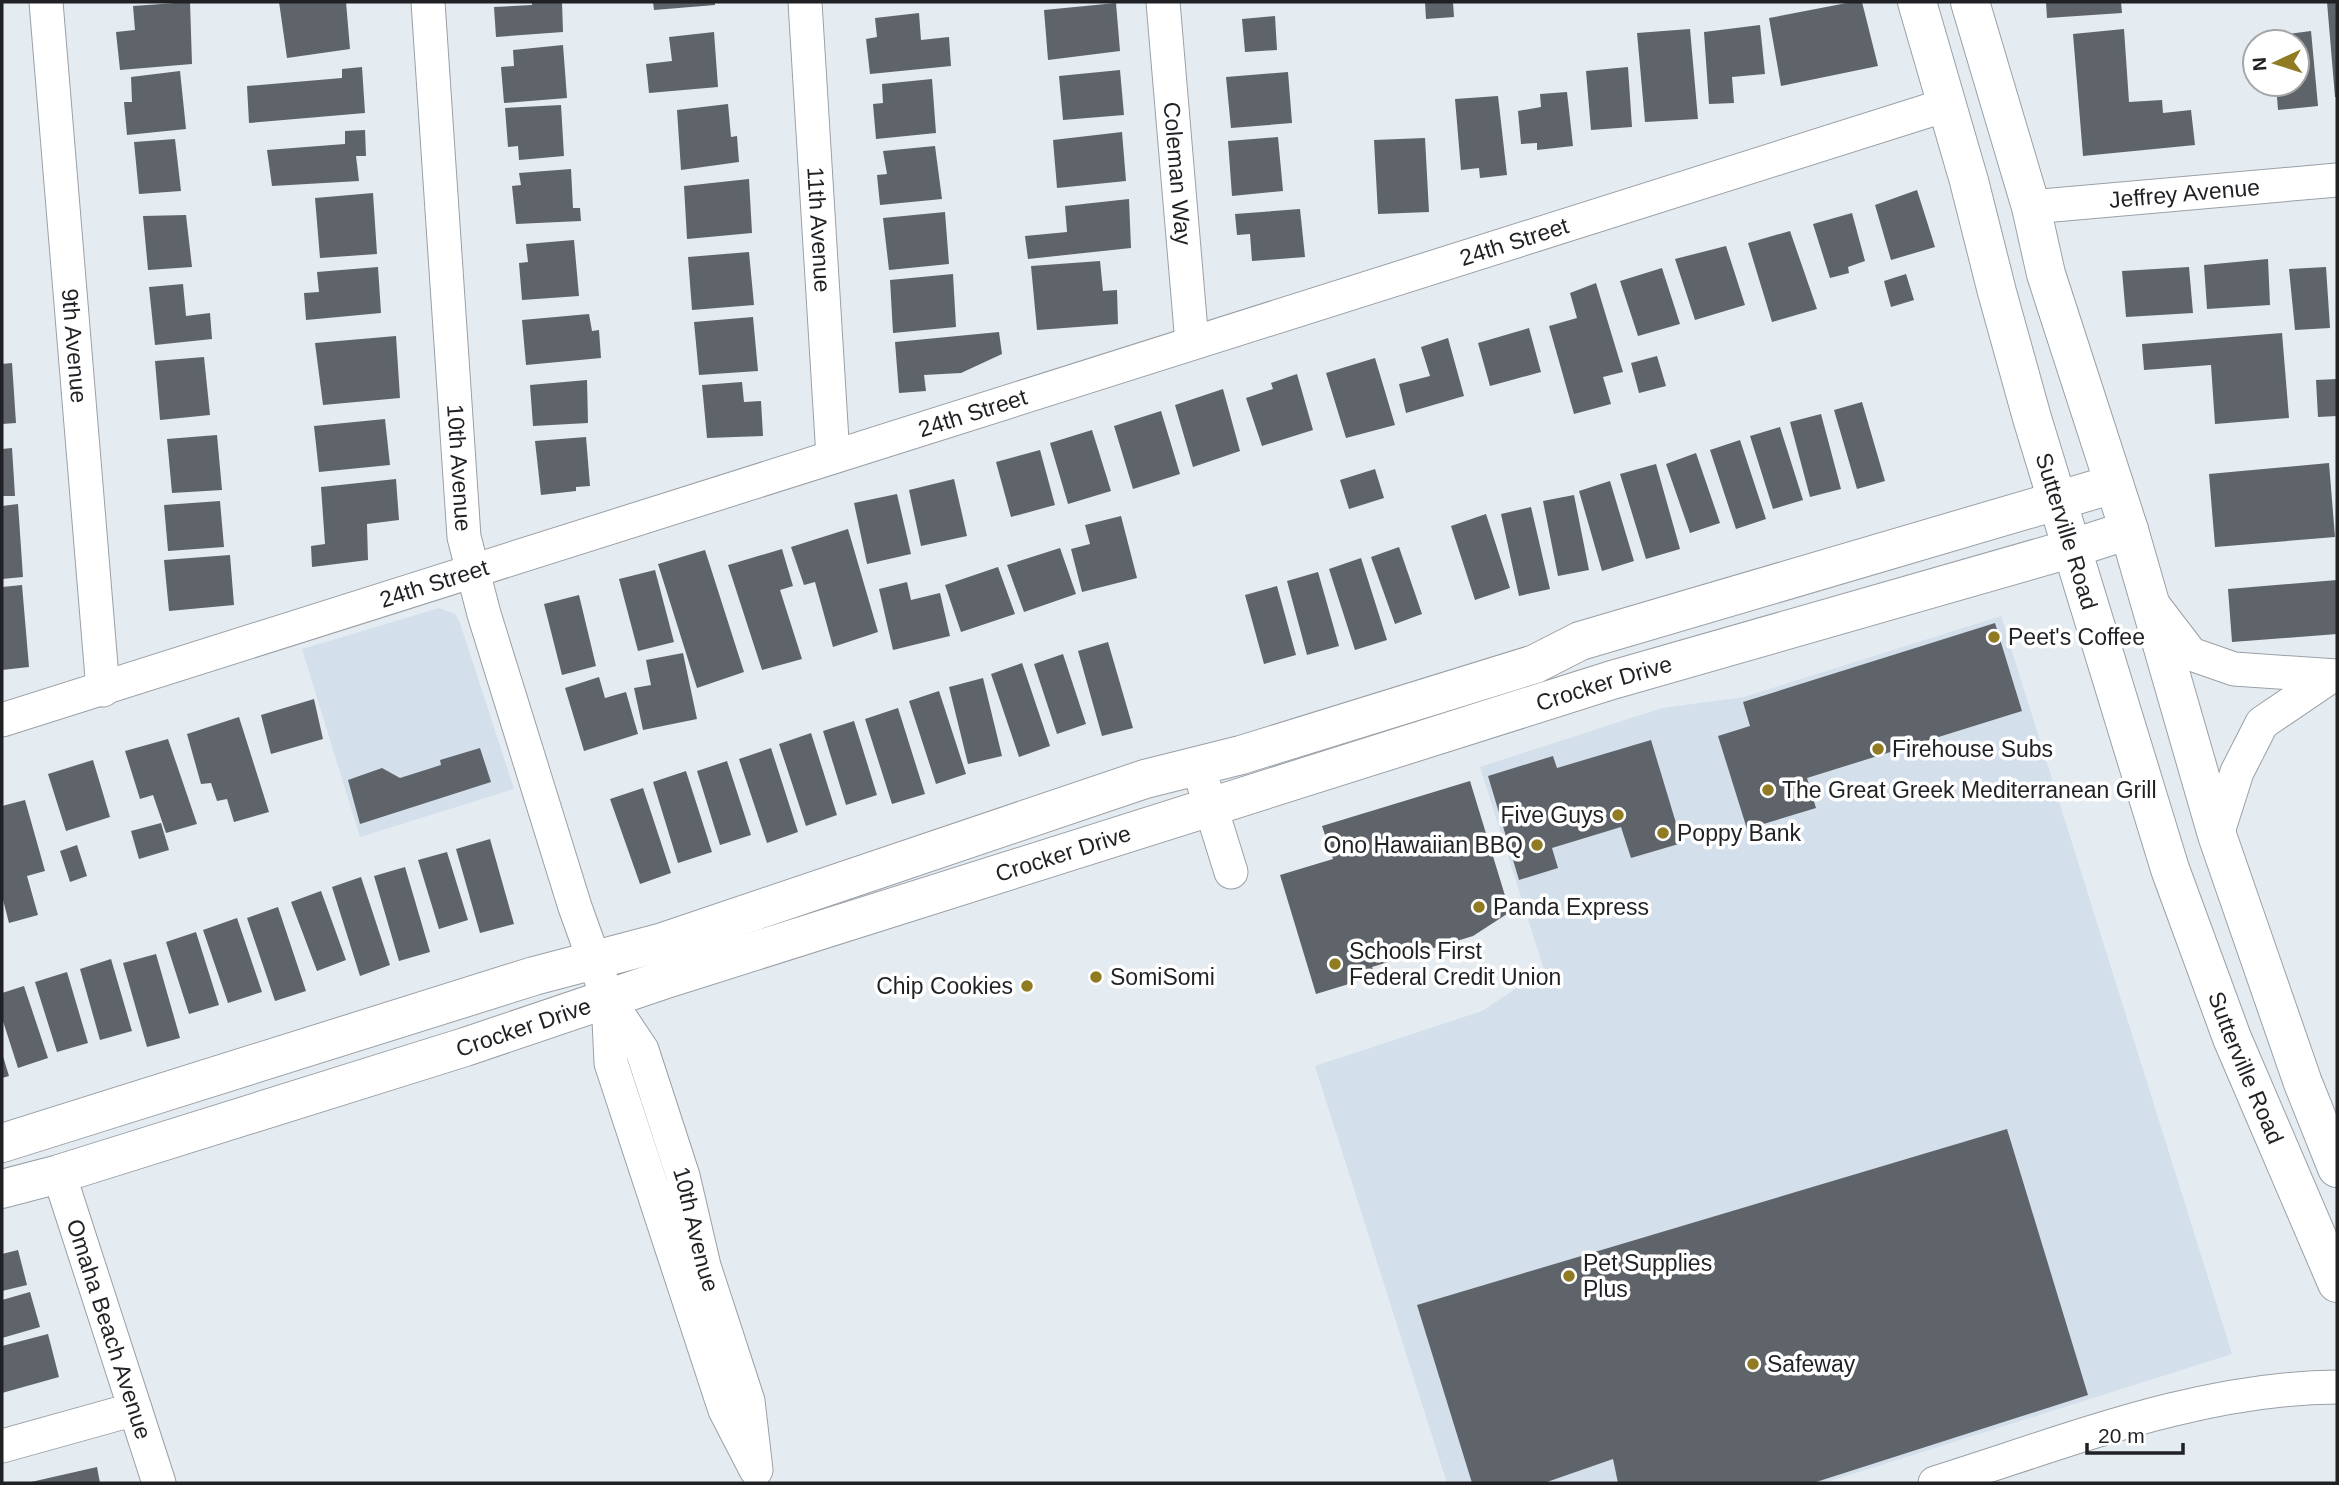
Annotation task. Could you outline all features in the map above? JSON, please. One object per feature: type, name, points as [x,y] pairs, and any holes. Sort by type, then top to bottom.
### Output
[{"type":"street","name":"9th Avenue","points":[[46,2],[103,690]]},
{"type":"street","name":"10th Avenue","points":[[428,2],[464,537],[484,614],[575,907],[608,999],[611,1063],[725,1410],[758,1476]]},
{"type":"street","name":"11th Avenue","points":[[805,2],[833,457]]},
{"type":"street","name":"Coleman Way","points":[[1163,2],[1192,343]]},
{"type":"street","name":"Sutterville Road","points":[[1917,2],[2057,502],[2170,869],[2232,1038],[2336,1280]]},
{"type":"street","name":"Sutterville Road","points":[[1970,2],[2031,207],[2046,274],[2129,530],[2217,835],[2303,1083],[2337,1168]]},
{"type":"street","name":"24th Street","points":[[2,720],[1946,106]]},
{"type":"street","points":[[1946,106],[1964,108],[1980,131],[2021,261],[2046,274]]},
{"type":"street","name":"Jeffrey Avenue","points":[[2031,207],[2337,180]]},
{"type":"street","name":"Crocker Drive","points":[[2,1143],[534,976],[663,942],[1145,779],[1198,766],[1535,664],[1580,641],[2114,484]]},
{"type":"street","name":"Crocker Drive","points":[[2,1189],[59,1174],[465,1047],[608,999],[1612,680],[2129,530]]},
{"type":"street","points":[[2147,597],[2191,654],[2234,669],[2334,676]]},
{"type":"street","points":[[2217,835],[2237,772],[2262,723],[2334,676]]},
{"type":"street","points":[[1198,766],[1231,872]]},
{"type":"street","name":"Omaha Beach Avenue","points":[[59,1174],[159,1483]]},
{"type":"street","points":[[1935,1483],[2179,1407],[2253,1392],[2301,1387],[2337,1387]]},
{"type":"street","points":[[2,1446],[135,1409]]},
{"type":"shaded area","points":[[439,608],[455,614],[460,623],[514,789],[360,837],[302,649]]},
{"type":"shaded area","points":[[2001,616],[2232,1354],[1824,1483],[1447,1483],[1315,1066],[1482,1011],[1544,970],[1480,767],[1662,708],[1744,697]]},
{"type":"building","points":[[190,2],[192,64],[120,70],[116,32],[135,30],[133,6]]},
{"type":"building","points":[[279,2],[346,2],[350,49],[287,58]]},
{"type":"building","points":[[532,2],[562,2],[563,32],[496,37],[494,7],[532,5]]},
{"type":"building","points":[[653,2],[715,2],[715,5],[654,10]]},
{"type":"building","points":[[1425,2],[1453,2],[1454,17],[1426,19]]},
{"type":"building","points":[[1862,2],[1878,66],[1781,86],[1769,18]]},
{"type":"building","points":[[2046,2],[2121,2],[2122,13],[2047,18]]},
{"type":"building","points":[[2327,2],[2337,2],[2337,97],[2335,97]]},
{"type":"building","points":[[1116,3],[1120,51],[1048,60],[1044,10]]},
{"type":"building","points":[[919,13],[921,40],[949,37],[951,66],[870,74],[866,39],[877,37],[875,18]]},
{"type":"building","points":[[1275,16],[1277,50],[1245,52],[1242,19]]},
{"type":"building","points":[[1760,25],[1765,74],[1732,77],[1734,103],[1709,104],[1704,32]]},
{"type":"building","points":[[1690,29],[1698,119],[1645,122],[1637,33]]},
{"type":"building","points":[[2124,29],[2129,102],[2162,100],[2163,113],[2191,110],[2195,145],[2083,156],[2073,34]]},
{"type":"building","points":[[2311,31],[2318,106],[2278,110],[2277,98],[2311,98]]},
{"type":"building","points":[[714,32],[718,87],[649,93],[646,64],[672,61],[669,37]]},
{"type":"building","points":[[563,45],[567,98],[504,103],[501,67],[514,66],[513,50]]},
{"type":"building","points":[[362,67],[365,113],[249,123],[247,86],[342,78],[342,69]]},
{"type":"building","points":[[1628,67],[1632,127],[1591,130],[1586,71]]},
{"type":"building","points":[[1120,70],[1124,115],[1063,120],[1059,76]]},
{"type":"building","points":[[180,71],[186,129],[127,135],[124,102],[132,102],[131,77]]},
{"type":"building","points":[[1288,72],[1292,123],[1231,128],[1226,77]]},
{"type":"building","points":[[932,79],[936,133],[876,139],[873,104],[883,103],[882,84]]},
{"type":"building","points":[[1567,92],[1573,146],[1537,150],[1537,143],[1521,144],[1518,111],[1541,107],[1540,94]]},
{"type":"building","points":[[1498,96],[1507,175],[1480,178],[1479,168],[1461,170],[1455,99]]},
{"type":"building","points":[[728,104],[731,137],[737,136],[739,162],[681,170],[677,110]]},
{"type":"building","points":[[561,105],[564,156],[519,160],[518,146],[508,147],[505,108]]},
{"type":"building","points":[[365,130],[366,156],[356,156],[359,181],[272,186],[267,150],[345,144],[345,131]]},
{"type":"building","points":[[1122,132],[1126,181],[1057,188],[1053,140]]},
{"type":"building","points":[[1278,137],[1283,191],[1232,196],[1228,141]]},
{"type":"building","points":[[1425,138],[1429,212],[1378,214],[1374,140]]},
{"type":"building","points":[[175,139],[181,191],[139,194],[134,142]]},
{"type":"building","points":[[935,146],[942,199],[880,205],[877,175],[887,174],[883,151]]},
{"type":"building","points":[[571,169],[573,208],[580,208],[581,221],[516,224],[512,186],[521,185],[519,173]]},
{"type":"building","points":[[749,179],[752,233],[687,239],[684,186]]},
{"type":"building","points":[[1917,190],[1935,247],[1891,260],[1875,205]]},
{"type":"building","points":[[373,193],[377,254],[320,258],[315,198]]},
{"type":"building","points":[[1129,199],[1131,248],[1028,259],[1025,236],[1067,232],[1065,206]]},
{"type":"building","points":[[1300,209],[1305,257],[1252,261],[1250,234],[1237,235],[1235,214]]},
{"type":"building","points":[[945,212],[949,264],[889,270],[883,218]]},
{"type":"building","points":[[1852,213],[1865,261],[1848,267],[1849,273],[1830,278],[1813,224]]},
{"type":"building","points":[[186,215],[192,267],[148,270],[143,216]]},
{"type":"building","points":[[1790,231],[1817,309],[1772,322],[1748,243]]},
{"type":"building","points":[[574,240],[579,296],[522,300],[519,263],[528,262],[526,244]]},
{"type":"building","points":[[1726,246],[1745,305],[1695,320],[1675,259]]},
{"type":"building","points":[[749,252],[754,305],[692,310],[688,257]]},
{"type":"building","points":[[2268,259],[2270,305],[2207,309],[2204,265]]},
{"type":"building","points":[[1100,261],[1103,291],[1117,290],[1118,324],[1037,330],[1031,266]]},
{"type":"building","points":[[378,267],[381,313],[306,320],[304,293],[319,292],[317,272]]},
{"type":"building","points":[[2189,267],[2193,313],[2126,317],[2122,271]]},
{"type":"building","points":[[2326,267],[2330,328],[2295,330],[2289,269]]},
{"type":"building","points":[[1662,268],[1680,324],[1638,336],[1620,281]]},
{"type":"building","points":[[953,274],[956,327],[893,333],[890,280]]},
{"type":"building","points":[[1906,274],[1914,300],[1891,307],[1884,281]]},
{"type":"building","points":[[1596,283],[1623,372],[1603,377],[1611,404],[1574,414],[1549,326],[1577,318],[1570,293]]},
{"type":"building","points":[[183,284],[186,316],[210,313],[212,339],[155,345],[149,287]]},
{"type":"building","points":[[589,314],[592,331],[599,330],[601,358],[526,365],[522,320]]},
{"type":"building","points":[[753,317],[758,371],[699,375],[694,322]]},
{"type":"building","points":[[1529,328],[1541,372],[1490,386],[1478,343]]},
{"type":"building","points":[[999,332],[1002,354],[961,373],[924,375],[926,391],[899,393],[895,342]]},
{"type":"building","points":[[2282,333],[2289,418],[2215,424],[2211,365],[2144,370],[2142,344]]},
{"type":"building","points":[[396,336],[400,398],[323,405],[315,343]]},
{"type":"building","points":[[1448,338],[1464,396],[1406,413],[1399,384],[1430,376],[1421,347]]},
{"type":"building","points":[[1657,356],[1666,386],[1639,393],[1631,363]]},
{"type":"building","points":[[204,357],[210,415],[160,420],[155,361]]},
{"type":"building","points":[[1375,358],[1395,425],[1346,438],[1326,373]]},
{"type":"building","points":[[12,363],[16,423],[2,424],[2,364]]},
{"type":"building","points":[[1297,374],[1313,430],[1262,446],[1246,398],[1273,389],[1271,383]]},
{"type":"building","points":[[2337,379],[2337,416],[2318,417],[2316,380]]},
{"type":"building","points":[[587,380],[588,423],[533,426],[530,385]]},
{"type":"building","points":[[742,382],[744,402],[761,401],[763,436],[707,438],[702,385]]},
{"type":"building","points":[[1223,389],[1240,451],[1193,467],[1175,405]]},
{"type":"building","points":[[1862,402],[1885,481],[1857,489],[1834,410]]},
{"type":"building","points":[[1161,411],[1180,474],[1133,489],[1114,426]]},
{"type":"building","points":[[1821,414],[1841,489],[1810,497],[1790,422]]},
{"type":"building","points":[[385,419],[390,465],[319,472],[314,426]]},
{"type":"building","points":[[1780,427],[1803,500],[1773,509],[1750,436]]},
{"type":"building","points":[[1092,430],[1111,491],[1068,504],[1050,443]]},
{"type":"building","points":[[217,435],[222,490],[172,493],[167,439]]},
{"type":"building","points":[[586,437],[590,486],[576,487],[576,491],[541,495],[535,441]]},
{"type":"building","points":[[1740,440],[1766,519],[1736,529],[1710,450]]},
{"type":"building","points":[[12,448],[15,496],[2,496],[2,449]]},
{"type":"building","points":[[1040,450],[1055,505],[1011,517],[996,462]]},
{"type":"building","points":[[1696,453],[1720,523],[1690,533],[1666,464]]},
{"type":"building","points":[[2329,463],[2335,537],[2215,547],[2209,474]]},
{"type":"building","points":[[1656,464],[1680,549],[1646,559],[1620,474]]},
{"type":"building","points":[[1375,469],[1384,498],[1349,509],[1340,480]]},
{"type":"building","points":[[396,479],[399,520],[367,524],[368,560],[312,567],[311,546],[325,544],[321,487]]},
{"type":"building","points":[[954,479],[967,536],[921,546],[909,490]]},
{"type":"building","points":[[1610,481],[1634,561],[1602,571],[1579,491]]},
{"type":"building","points":[[897,494],[911,554],[867,564],[854,503]]},
{"type":"building","points":[[1574,495],[1589,570],[1558,576],[1543,501]]},
{"type":"building","points":[[220,501],[224,547],[168,551],[164,505]]},
{"type":"building","points":[[18,504],[23,577],[2,579],[2,506]]},
{"type":"building","points":[[1531,507],[1550,589],[1519,596],[1501,514]]},
{"type":"building","points":[[1486,514],[1510,588],[1475,600],[1451,526]]},
{"type":"building","points":[[1121,516],[1137,578],[1082,592],[1071,549],[1090,544],[1085,525]]},
{"type":"building","points":[[848,529],[878,632],[833,647],[815,582],[804,585],[791,547]]},
{"type":"building","points":[[1399,547],[1422,614],[1395,624],[1371,557]]},
{"type":"building","points":[[1060,548],[1076,594],[1024,612],[1007,565]]},
{"type":"building","points":[[782,549],[793,586],[780,590],[802,659],[762,670],[728,565]]},
{"type":"building","points":[[705,550],[744,672],[697,688],[658,564]]},
{"type":"building","points":[[230,555],[234,605],[169,611],[164,560]]},
{"type":"building","points":[[1361,558],[1387,640],[1355,650],[1329,569]]},
{"type":"building","points":[[998,567],[1015,614],[961,632],[945,585]]},
{"type":"building","points":[[655,570],[674,642],[638,651],[619,579]]},
{"type":"building","points":[[1318,572],[1339,646],[1307,655],[1287,581]]},
{"type":"building","points":[[2337,580],[2337,634],[2232,642],[2228,589]]},
{"type":"building","points":[[907,582],[911,600],[940,593],[950,636],[893,650],[879,589]]},
{"type":"building","points":[[22,585],[29,667],[2,670],[2,587]]},
{"type":"building","points":[[1277,586],[1296,655],[1264,664],[1245,595]]},
{"type":"building","points":[[579,595],[596,666],[562,675],[544,604]]},
{"type":"building","points":[[1995,623],[2022,711],[1807,778],[1816,808],[1747,829],[1718,736],[1750,726],[1743,702]]},
{"type":"building","points":[[1108,642],[1133,728],[1102,736],[1078,651]]},
{"type":"building","points":[[683,653],[697,719],[643,730],[634,688],[651,685],[646,660]]},
{"type":"building","points":[[1063,654],[1086,724],[1057,734],[1034,664]]},
{"type":"building","points":[[1022,663],[1050,746],[1019,757],[991,674]]},
{"type":"building","points":[[599,677],[605,698],[626,692],[638,734],[584,751],[565,688]]},
{"type":"building","points":[[983,678],[1002,756],[968,764],[949,687]]},
{"type":"building","points":[[939,691],[966,774],[936,784],[909,701]]},
{"type":"building","points":[[314,699],[323,739],[271,754],[261,715]]},
{"type":"building","points":[[898,708],[925,794],[892,804],[865,719]]},
{"type":"building","points":[[239,717],[269,812],[234,822],[227,799],[217,801],[211,783],[201,784],[187,734]]},
{"type":"building","points":[[854,721],[877,795],[846,805],[823,731]]},
{"type":"building","points":[[811,733],[837,815],[806,826],[779,744]]},
{"type":"building","points":[[168,739],[197,824],[166,833],[153,795],[140,799],[125,751]]},
{"type":"building","points":[[1651,740],[1682,843],[1631,858],[1621,827],[1552,848],[1558,868],[1519,880],[1488,776],[1553,756],[1557,768]]},
{"type":"building","points":[[480,748],[491,782],[360,824],[348,780],[382,768],[400,778],[441,765],[440,760]]},
{"type":"building","points":[[771,748],[798,832],[767,843],[739,759]]},
{"type":"building","points":[[93,760],[110,817],[66,831],[48,774]]},
{"type":"building","points":[[727,761],[751,835],[720,845],[697,771]]},
{"type":"building","points":[[686,771],[712,852],[678,863],[653,782]]},
{"type":"building","points":[[1470,781],[1510,912],[1473,936],[1372,967],[1375,976],[1316,994],[1280,875],[1333,859],[1322,826]]},
{"type":"building","points":[[643,788],[671,873],[640,884],[610,799]]},
{"type":"building","points":[[25,800],[45,871],[27,876],[38,915],[9,923],[2,896],[2,806]]},
{"type":"building","points":[[161,823],[169,850],[139,859],[131,831]]},
{"type":"building","points":[[490,839],[514,924],[480,933],[456,849]]},
{"type":"building","points":[[77,845],[87,876],[70,882],[60,851]]},
{"type":"building","points":[[447,852],[468,920],[439,929],[418,860]]},
{"type":"building","points":[[405,867],[430,952],[399,961],[374,876]]},
{"type":"building","points":[[361,877],[390,965],[360,976],[332,887]]},
{"type":"building","points":[[321,891],[346,960],[317,971],[291,902]]},
{"type":"building","points":[[278,907],[306,991],[275,1001],[247,918]]},
{"type":"building","points":[[237,918],[262,992],[228,1003],[203,930]]},
{"type":"building","points":[[196,932],[219,1005],[189,1014],[166,942]]},
{"type":"building","points":[[156,954],[180,1038],[147,1047],[123,963]]},
{"type":"building","points":[[111,959],[132,1031],[100,1040],[80,969]]},
{"type":"building","points":[[67,972],[88,1043],[57,1052],[35,982]]},
{"type":"building","points":[[24,986],[48,1058],[18,1068],[2,1018],[2,993]]},
{"type":"building","points":[[2,1053],[9,1076],[2,1078]]},
{"type":"building","points":[[2007,1129],[2088,1395],[1813,1483],[1618,1483],[1613,1459],[1544,1483],[1472,1483],[1417,1305]]},
{"type":"building","points":[[18,1250],[27,1285],[2,1291],[2,1254]]},
{"type":"building","points":[[30,1292],[40,1327],[2,1338],[2,1300]]},
{"type":"building","points":[[48,1334],[59,1377],[2,1393],[2,1346]]},
{"type":"building","points":[[97,1467],[100,1483],[31,1483],[31,1482]]},
{"type":"place","name":"Peet's Coffee","points":[[1994,637]]},
{"type":"place","name":"Firehouse Subs","points":[[1878,749]]},
{"type":"place","name":"The Great Greek Mediterranean Grill","points":[[1768,790]]},
{"type":"place","name":"Five Guys","points":[[1618,815]]},
{"type":"place","name":"Poppy Bank","points":[[1663,833]]},
{"type":"place","name":"Ono Hawaiian BBQ","points":[[1537,845]]},
{"type":"place","name":"Panda Express","points":[[1479,907]]},
{"type":"place","name":"Schools First Federal Credit Union","points":[[1335,964]]},
{"type":"place","name":"SomiSomi","points":[[1096,977]]},
{"type":"place","name":"Chip Cookies","points":[[1027,986]]},
{"type":"place","name":"Pet Supplies Plus","points":[[1569,1276]]},
{"type":"place","name":"Safeway","points":[[1753,1364]]}]
